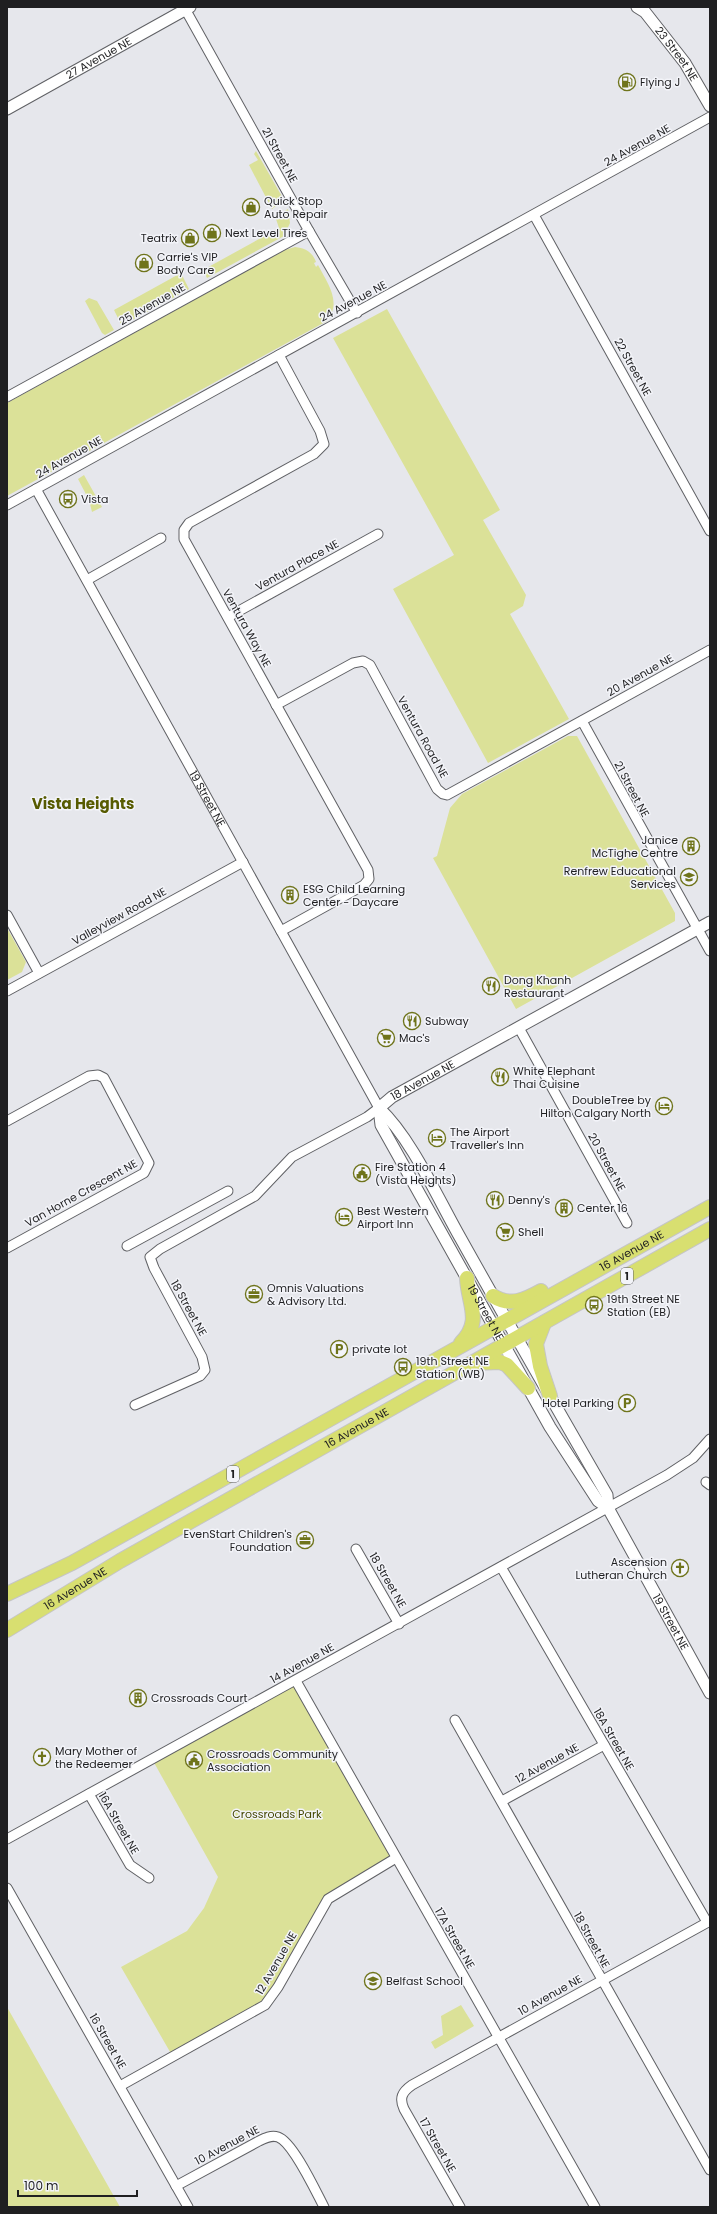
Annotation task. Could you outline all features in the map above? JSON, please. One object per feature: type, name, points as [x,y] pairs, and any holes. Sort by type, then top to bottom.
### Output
[{"type":"highway","name":"16 Avenue NE","points":[[7,1594],[72,1564],[710,1207]]},
{"type":"highway","name":"16 Avenue NE","points":[[7,1630],[120,1561],[710,1229]]},
{"type":"highway","points":[[493,1296],[504,1301],[519,1302],[616,1250],[634,1250]]},
{"type":"highway","points":[[456,1348],[471,1331],[474,1321],[473,1309],[468,1292],[467,1278]]},
{"type":"highway","points":[[544,1323],[536,1344],[540,1366],[550,1396]]},
{"type":"highway","points":[[470,1363],[496,1362],[507,1365],[528,1388]]},
{"type":"street","name":"23 Street NE","points":[[637,7],[645,12],[685,63],[710,106]]},
{"type":"street","name":"27 Avenue NE","points":[[7,108],[186,8]]},
{"type":"street","name":"21 Street NE","points":[[186,8],[309,231],[357,313]]},
{"type":"street","name":"24 Avenue NE","points":[[7,505],[710,117]]},
{"type":"street","name":"22 Street NE","points":[[534,215],[710,531]]},
{"type":"street","name":"25 Avenue NE","points":[[7,397],[309,231]]},
{"type":"street","name":"Ventura Way NE","points":[[279,355],[320,431],[324,444],[314,454],[188,523],[184,530],[184,539],[368,870],[369,879],[364,885],[281,931]]},
{"type":"street","name":"19 Street NE","points":[[36,489],[379,1108],[391,1119],[423,1170],[493,1296],[501,1324]]},
{"type":"street","name":"Ventura Place NE","points":[[228,617],[378,534]]},
{"type":"street","points":[[87,580],[161,538]]},
{"type":"street","name":"20 Avenue NE","points":[[582,721],[710,650]]},
{"type":"street","name":"Ventura Road NE","points":[[276,705],[353,663],[363,661],[370,665],[437,789],[443,794],[447,794],[582,721]]},
{"type":"street","name":"21 Street NE","points":[[582,721],[710,951]]},
{"type":"street","name":"Valleyview Road NE","points":[[7,991],[243,862]]},
{"type":"street","points":[[7,915],[39,973]]},
{"type":"street","name":"18 Avenue NE","points":[[150,1257],[160,1249],[255,1196],[292,1157],[367,1117],[392,1097],[710,922]]},
{"type":"street","name":"20 Street NE","points":[[519,1028],[627,1223]]},
{"type":"street","name":"Van Horne Crescent NE","points":[[7,1121],[90,1076],[98,1074],[104,1078],[149,1163],[144,1173],[7,1248]]},
{"type":"street","name":"19 Street NE","points":[[379,1108],[380,1125],[467,1278],[501,1324],[510,1341],[528,1388],[550,1427],[598,1501],[608,1508]]},
{"type":"street","points":[[127,1246],[228,1190]]},
{"type":"street","name":"18 Street NE","points":[[135,1405],[200,1376],[205,1370],[202,1357],[154,1268],[150,1257]]},
{"type":"street","name":"19 Street NE","points":[[510,1341],[550,1396],[607,1495],[608,1508],[709,1688]]},
{"type":"street","name":"14 Avenue NE","points":[[7,1839],[296,1681],[686,1464],[710,1439]]},
{"type":"street","name":"18 Street NE","points":[[356,1548],[399,1624]]},
{"type":"street","name":"18A Street NE","points":[[501,1567],[708,1921]]},
{"type":"street","name":"17A Street NE","points":[[296,1681],[595,2207]]},
{"type":"street","name":"18 Street NE","points":[[455,1720],[710,2170]]},
{"type":"street","name":"12 Avenue NE","points":[[502,1801],[604,1745]]},
{"type":"street","name":"16A Street NE","points":[[89,1794],[130,1865],[149,1878]]},
{"type":"street","name":"12 Avenue NE","points":[[120,2086],[265,2005],[278,1987],[328,1899],[396,1858]]},
{"type":"street","name":"16 Street NE","points":[[7,1888],[188,2207]]},
{"type":"street","name":"10 Avenue NE","points":[[402,2093],[412,2085],[708,1921]]},
{"type":"street","name":"17 Street NE","points":[[402,2093],[401,2101],[404,2109],[460,2207]]},
{"type":"street","name":"10 Avenue NE","points":[[176,2186],[269,2137],[278,2137],[289,2145],[324,2207]]},
{"type":"green space","points":[[256,151],[284,200],[272,209],[249,165],[258,160],[254,154]]},
{"type":"green space","points":[[288,209],[290,223],[284,236],[207,278],[203,270],[279,228],[276,219],[279,214]]},
{"type":"green space","points":[[295,247],[302,248],[311,254],[315,259],[316,262],[314,263],[316,267],[318,265],[329,286],[332,293],[333,307],[327,321],[7,496],[7,403],[285,250]]},
{"type":"green space","points":[[181,273],[189,289],[123,325],[121,324],[114,310]]},
{"type":"green space","points":[[89,298],[97,301],[114,330],[105,335],[102,333],[85,301]]},
{"type":"green space","points":[[387,309],[500,510],[483,520],[526,595],[523,606],[510,614],[569,719],[488,763],[393,589],[454,555],[333,338]]},
{"type":"green space","points":[[84,475],[102,507],[92,512],[89,500],[78,479]]},
{"type":"green space","points":[[568,736],[577,736],[675,913],[675,921],[516,1009],[433,858],[437,856],[450,808],[462,794]]},
{"type":"green space","points":[[7,928],[26,962],[22,972],[7,980]]},
{"type":"green space","name":"Crossroads Park","points":[[296,1681],[396,1858],[335,1893],[271,1999],[173,2057],[121,1967],[187,1931],[204,1908],[218,1877],[152,1759]]},
{"type":"green space","points":[[461,2005],[474,2026],[435,2049],[431,2042],[443,2035],[441,2016]]},
{"type":"green space","points":[[7,2007],[120,2207],[7,2207]]},
{"type":"place","name":"Flying J","points":[[627,82]]},
{"type":"place","name":"Quick Stop Auto Repair","points":[[251,207]]},
{"type":"place","name":"Next Level Tires","points":[[212,233]]},
{"type":"place","name":"Teatrix","points":[[190,238]]},
{"type":"place","name":"Carrie's VIP Body Care","points":[[144,263]]},
{"type":"place","name":"Vista","points":[[68,499]]},
{"type":"place","name":"Janice McTighe Centre","points":[[691,846]]},
{"type":"place","name":"Renfrew Educational Services","points":[[689,877]]},
{"type":"place","name":"ESG Child Learning Center - Daycare","points":[[290,895]]},
{"type":"place","name":"Dong Khanh Restaurant","points":[[491,986]]},
{"type":"place","name":"Subway","points":[[412,1021]]},
{"type":"place","name":"Mac's","points":[[386,1038]]},
{"type":"place","name":"White Elephant Thai Cuisine","points":[[500,1077]]},
{"type":"place","name":"DoubleTree by Hilton Calgary North","points":[[664,1106]]},
{"type":"place","name":"The Airport Traveller's Inn","points":[[437,1138]]},
{"type":"place","name":"Fire Station 4 (Vista Heights)","points":[[362,1173]]},
{"type":"place","name":"Denny's","points":[[495,1200]]},
{"type":"place","name":"Center 16","points":[[564,1208]]},
{"type":"place","name":"Best Western Airport Inn","points":[[344,1217]]},
{"type":"place","name":"Shell","points":[[505,1232]]},
{"type":"place","name":"Omnis Valuations & Advisory Ltd.","points":[[254,1294]]},
{"type":"place","name":"19th Street NE Station (EB)","points":[[594,1305]]},
{"type":"place","name":"private lot","points":[[339,1349]]},
{"type":"place","name":"19th Street NE Station (WB)","points":[[403,1367]]},
{"type":"place","name":"Hotel Parking","points":[[627,1403]]},
{"type":"place","name":"EvenStart Children's Foundation","points":[[305,1540]]},
{"type":"place","name":"Ascension Lutheran Church","points":[[680,1568]]},
{"type":"place","name":"Crossroads Court","points":[[138,1698]]},
{"type":"place","name":"Mary Mother of the Redeemer","points":[[42,1757]]},
{"type":"place","name":"Crossroads Community Association","points":[[194,1760]]},
{"type":"place","name":"Belfast School","points":[[373,1981]]},
{"type":"district","name":"Vista Heights","points":[[83,804]]}]
